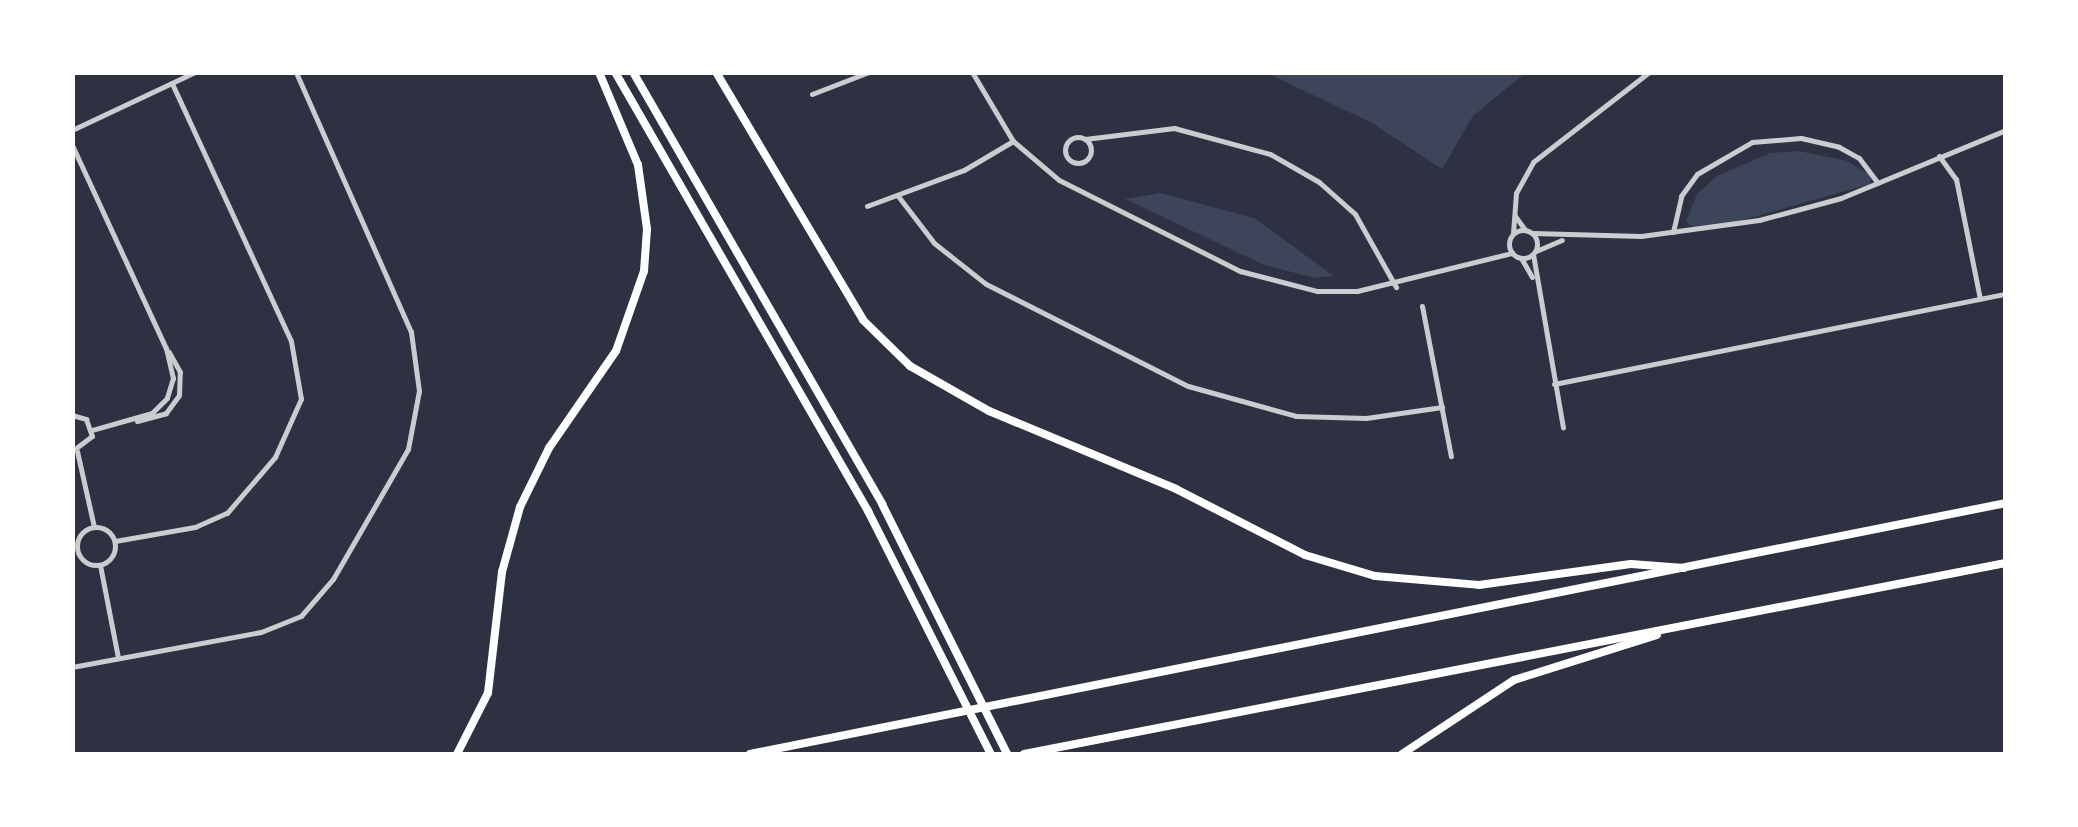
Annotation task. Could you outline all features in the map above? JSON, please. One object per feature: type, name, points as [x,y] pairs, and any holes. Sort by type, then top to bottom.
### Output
[{"type":"main road","points":[[457,754],[488,694],[502,572],[520,507],[549,448],[616,351],[644,271],[648,228],[638,165],[599,72]]},
{"type":"main road","points":[[614,72],[868,511],[991,754]]},
{"type":"main road","points":[[633,72],[882,504],[1007,754]]},
{"type":"main road","points":[[716,72],[863,320],[910,366],[965,398],[1176,489],[1294,551],[1362,574],[1479,585],[1631,564],[1689,568]]},
{"type":"main road","points":[[750,754],[2006,503]]},
{"type":"main road","points":[[1024,754],[2006,563]]},
{"type":"main road","points":[[1402,754],[1514,680],[1673,628]]},
{"type":"street","points":[[72,130],[195,72]]},
{"type":"street","points":[[72,667],[261,632],[301,616],[366,528],[412,435],[419,391],[411,332],[296,72]]},
{"type":"street","points":[[1490,255],[1508,242],[1513,233],[1519,183],[1533,162],[1650,72]]},
{"type":"street","points":[[812,94],[866,73]]},
{"type":"street","points":[[974,74],[1014,141],[1059,180],[1240,271],[1317,290],[1396,286],[1490,255],[1512,253],[1521,258],[1534,280]]},
{"type":"street","points":[[92,430],[87,446],[75,451],[94,526],[115,541],[195,527],[227,513],[275,457],[301,399],[292,341],[172,83]]},
{"type":"street","points":[[1084,139],[1088,157],[1070,160],[1069,141],[1084,139],[1174,128],[1270,154],[1319,182],[1355,214],[1396,286]]},
{"type":"street","points":[[1513,233],[1525,230],[1565,239],[1672,234],[1759,220],[1878,184],[2006,130]]},
{"type":"street","points":[[1672,234],[1688,184],[1722,156],[1752,142],[1801,138],[1839,146],[1859,158],[1878,184]]},
{"type":"street","points":[[866,206],[964,170],[1014,141]]},
{"type":"street","points":[[72,145],[166,348],[173,378],[168,398],[129,422],[92,430]]},
{"type":"street","points":[[1939,156],[1956,179],[1980,299]]},
{"type":"street","points":[[898,196],[934,243],[986,284],[1188,386],[1262,410],[1314,418],[1442,407]]},
{"type":"street","points":[[1515,215],[1525,230]]},
{"type":"street","points":[[1533,233],[1534,280],[1562,427]]},
{"type":"street","points":[[1521,258],[1565,239]]},
{"type":"street","points":[[1508,242],[1512,253]]},
{"type":"street","points":[[1554,384],[2006,294]]},
{"type":"street","points":[[1422,306],[1451,456]]},
{"type":"street","points":[[72,414],[92,430]]},
{"type":"street","points":[[94,526],[78,537],[74,550],[83,561],[100,565]]},
{"type":"street","points":[[100,565],[114,554],[115,541]]},
{"type":"street","points":[[100,565],[118,658]]},
{"type":"shaded area","points":[[1525,72],[1473,116],[1442,169],[1372,123],[1267,73]]},
{"type":"shaded area","points":[[1799,151],[1848,161],[1871,176],[1870,184],[1725,225],[1695,229],[1686,221],[1697,194],[1717,176],[1770,153]]},
{"type":"shaded area","points":[[1160,193],[1254,218],[1334,276],[1314,278],[1262,264],[1125,199]]}]
